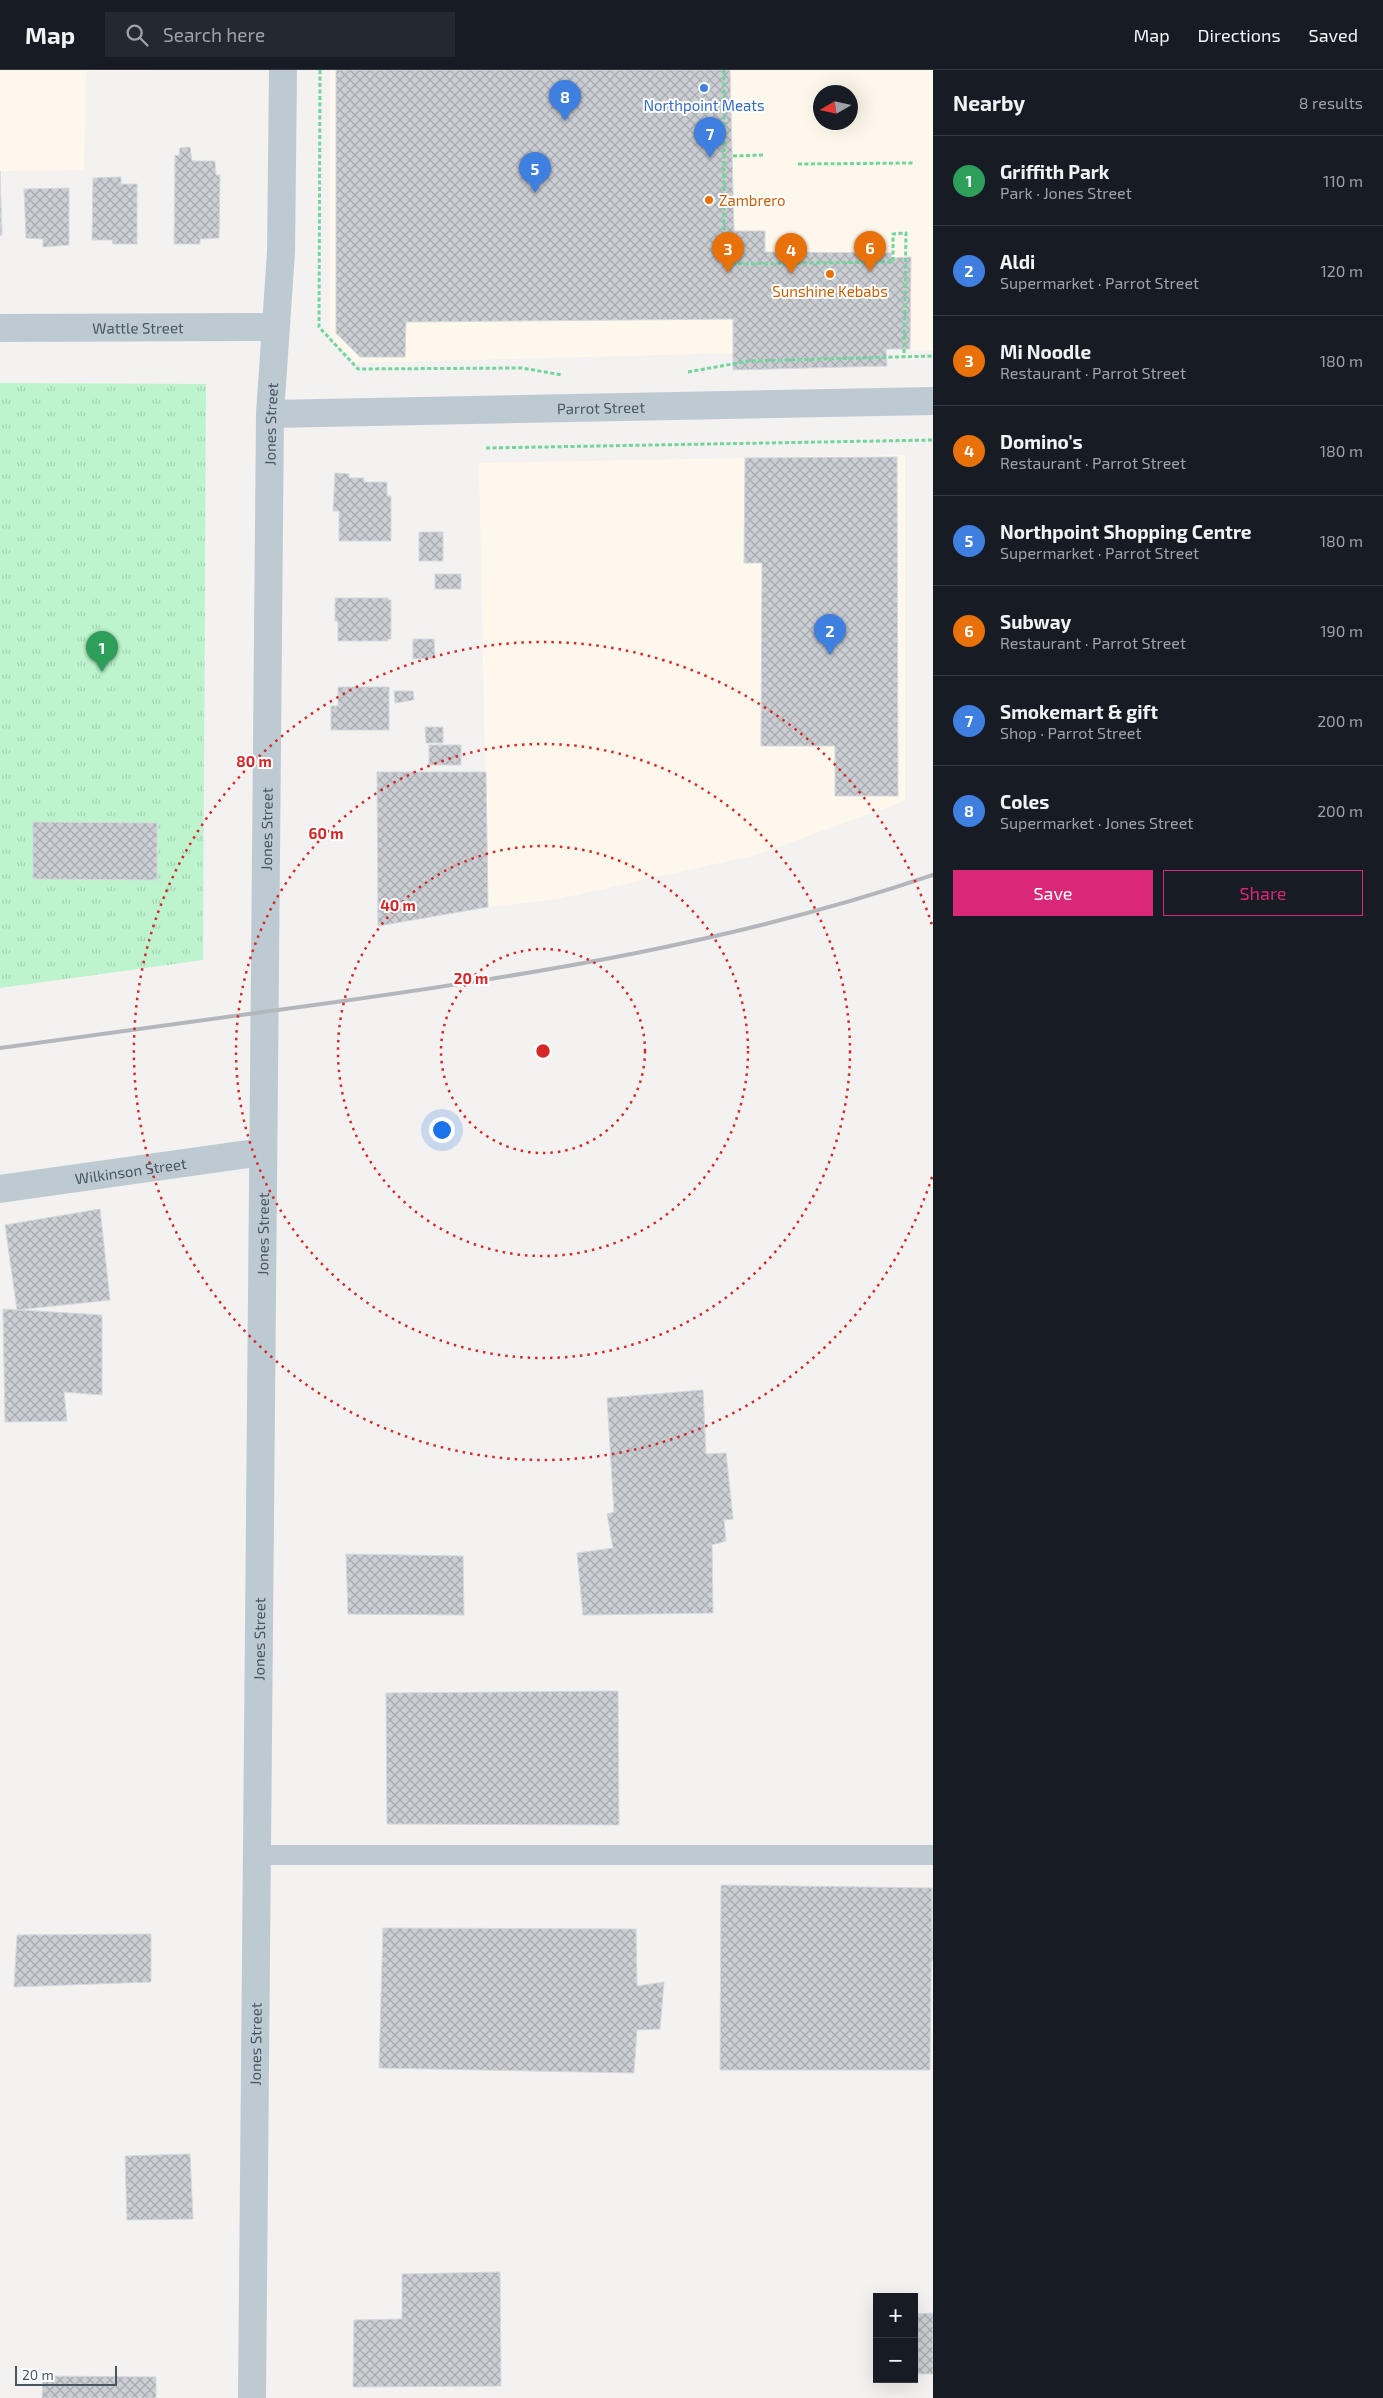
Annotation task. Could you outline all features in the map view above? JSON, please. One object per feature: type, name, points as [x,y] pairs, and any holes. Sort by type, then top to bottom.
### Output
[{"type":"street","name":"Jones Street","points":[[252,2398],[270,414],[281,252],[283,70]]},
{"type":"street","name":"Wattle Street","points":[[0,328],[275,327]]},
{"type":"street","name":"Parrot Street","points":[[270,414],[933,401]]},
{"type":"street","name":"Wilkinson Street","points":[[0,1189],[264,1152]]},
{"type":"lane","points":[[257,1855],[933,1854]]},
{"type":"path","points":[[320,70],[319,327],[358,370],[522,368],[570,376]]},
{"type":"path","points":[[724,70],[724,264],[893,262],[893,234],[906,233],[904,356]]},
{"type":"path","points":[[733,156],[762,155]]},
{"type":"path","points":[[798,164],[913,164]]},
{"type":"path","points":[[687,372],[749,361],[933,356]]},
{"type":"path","points":[[486,448],[933,440]]},
{"type":"shaded area","points":[[0,70],[255,70],[86,71],[84,170],[0,171]]},
{"type":"shaded area","points":[[330,70],[933,70],[933,351],[886,349],[356,363],[330,338]]},
{"type":"shaded area","points":[[905,455],[905,801],[756,855],[558,899],[488,907],[479,463]]},
{"type":"green space","points":[[0,383],[206,384],[203,960],[0,988]]},
{"type":"building","points":[[336,70],[730,70],[734,231],[765,231],[765,252],[891,253],[892,258],[911,257],[910,349],[886,349],[887,366],[733,370],[733,319],[406,322],[405,357],[360,357],[336,333]]},
{"type":"building","points":[[190,147],[192,161],[215,161],[216,175],[220,175],[219,238],[200,239],[200,244],[174,244],[175,155],[179,156],[180,148]]},
{"type":"building","points":[[0,171],[2,235],[0,236]]},
{"type":"building","points":[[121,177],[121,184],[137,184],[137,244],[113,244],[112,240],[92,240],[93,178]]},
{"type":"building","points":[[69,188],[69,245],[43,247],[43,239],[26,238],[24,189]]},
{"type":"building","points":[[897,457],[898,796],[835,796],[835,746],[761,746],[762,563],[744,563],[745,458]]},
{"type":"building","points":[[335,473],[349,474],[349,478],[364,478],[364,482],[387,482],[387,496],[391,496],[391,541],[339,541],[339,511],[333,511]]},
{"type":"building","points":[[419,532],[443,532],[443,561],[419,561]]},
{"type":"building","points":[[435,574],[461,574],[461,589],[435,589]]},
{"type":"building","points":[[335,598],[388,598],[388,600],[391,600],[391,639],[388,639],[388,641],[338,641],[338,621],[335,621]]},
{"type":"building","points":[[413,639],[434,639],[435,658],[413,659]]},
{"type":"building","points":[[338,687],[389,687],[389,730],[331,730],[331,706],[338,706]]},
{"type":"building","points":[[394,691],[413,691],[414,700],[395,703]]},
{"type":"building","points":[[425,727],[443,727],[443,743],[426,743]]},
{"type":"building","points":[[429,745],[461,745],[461,765],[429,765]]},
{"type":"building","points":[[377,772],[486,772],[488,907],[378,926]]},
{"type":"building","points":[[33,822],[157,823],[157,880],[33,879]]},
{"type":"building","points":[[100,1209],[110,1300],[17,1310],[5,1225]]},
{"type":"building","points":[[3,1309],[102,1315],[102,1395],[64,1392],[67,1421],[5,1422]]},
{"type":"building","points":[[703,1390],[706,1454],[726,1453],[733,1519],[724,1520],[726,1541],[712,1545],[713,1613],[583,1615],[577,1553],[613,1548],[607,1514],[614,1512],[607,1398]]},
{"type":"building","points":[[346,1554],[463,1556],[464,1615],[348,1614]]},
{"type":"building","points":[[618,1691],[619,1825],[387,1824],[386,1693]]},
{"type":"building","points":[[721,1885],[932,1888],[930,2070],[720,2070]]},
{"type":"building","points":[[932,1888],[933,1961],[931,1961]]},
{"type":"building","points":[[383,1928],[636,1929],[637,1986],[664,1982],[660,2029],[637,2030],[634,2073],[379,2068]]},
{"type":"building","points":[[151,1934],[151,1982],[14,1987],[17,1935]]},
{"type":"building","points":[[190,2154],[193,2219],[127,2220],[125,2156]]},
{"type":"building","points":[[500,2272],[501,2386],[353,2387],[354,2320],[402,2319],[402,2274]]},
{"type":"building","points":[[933,2313],[933,2374],[918,2374],[918,2314]]},
{"type":"building","points":[[43,2376],[156,2377],[156,2398],[42,2398]]},
{"type":"railway","points":[[0,1048],[412,991],[563,967],[638,953],[786,919],[933,875]]},
{"type":"place","name":"Northpoint Meats","points":[[704,88]]},
{"type":"place","name":"Coles","points":[[565,121]]},
{"type":"place","name":"Smokemart & gift","points":[[710,158]]},
{"type":"place","name":"Northpoint Shopping Centre","points":[[535,193]]},
{"type":"place","name":"Zambrero","points":[[709,200]]},
{"type":"place","name":"Subway","points":[[870,272]]},
{"type":"place","name":"Mi Noodle","points":[[728,273]]},
{"type":"place","name":"Domino's","points":[[791,274]]},
{"type":"place","name":"Sunshine Kebabs","points":[[830,274]]},
{"type":"place","name":"Aldi","points":[[830,655]]},
{"type":"place","name":"Griffith Park","points":[[102,672]]}]
